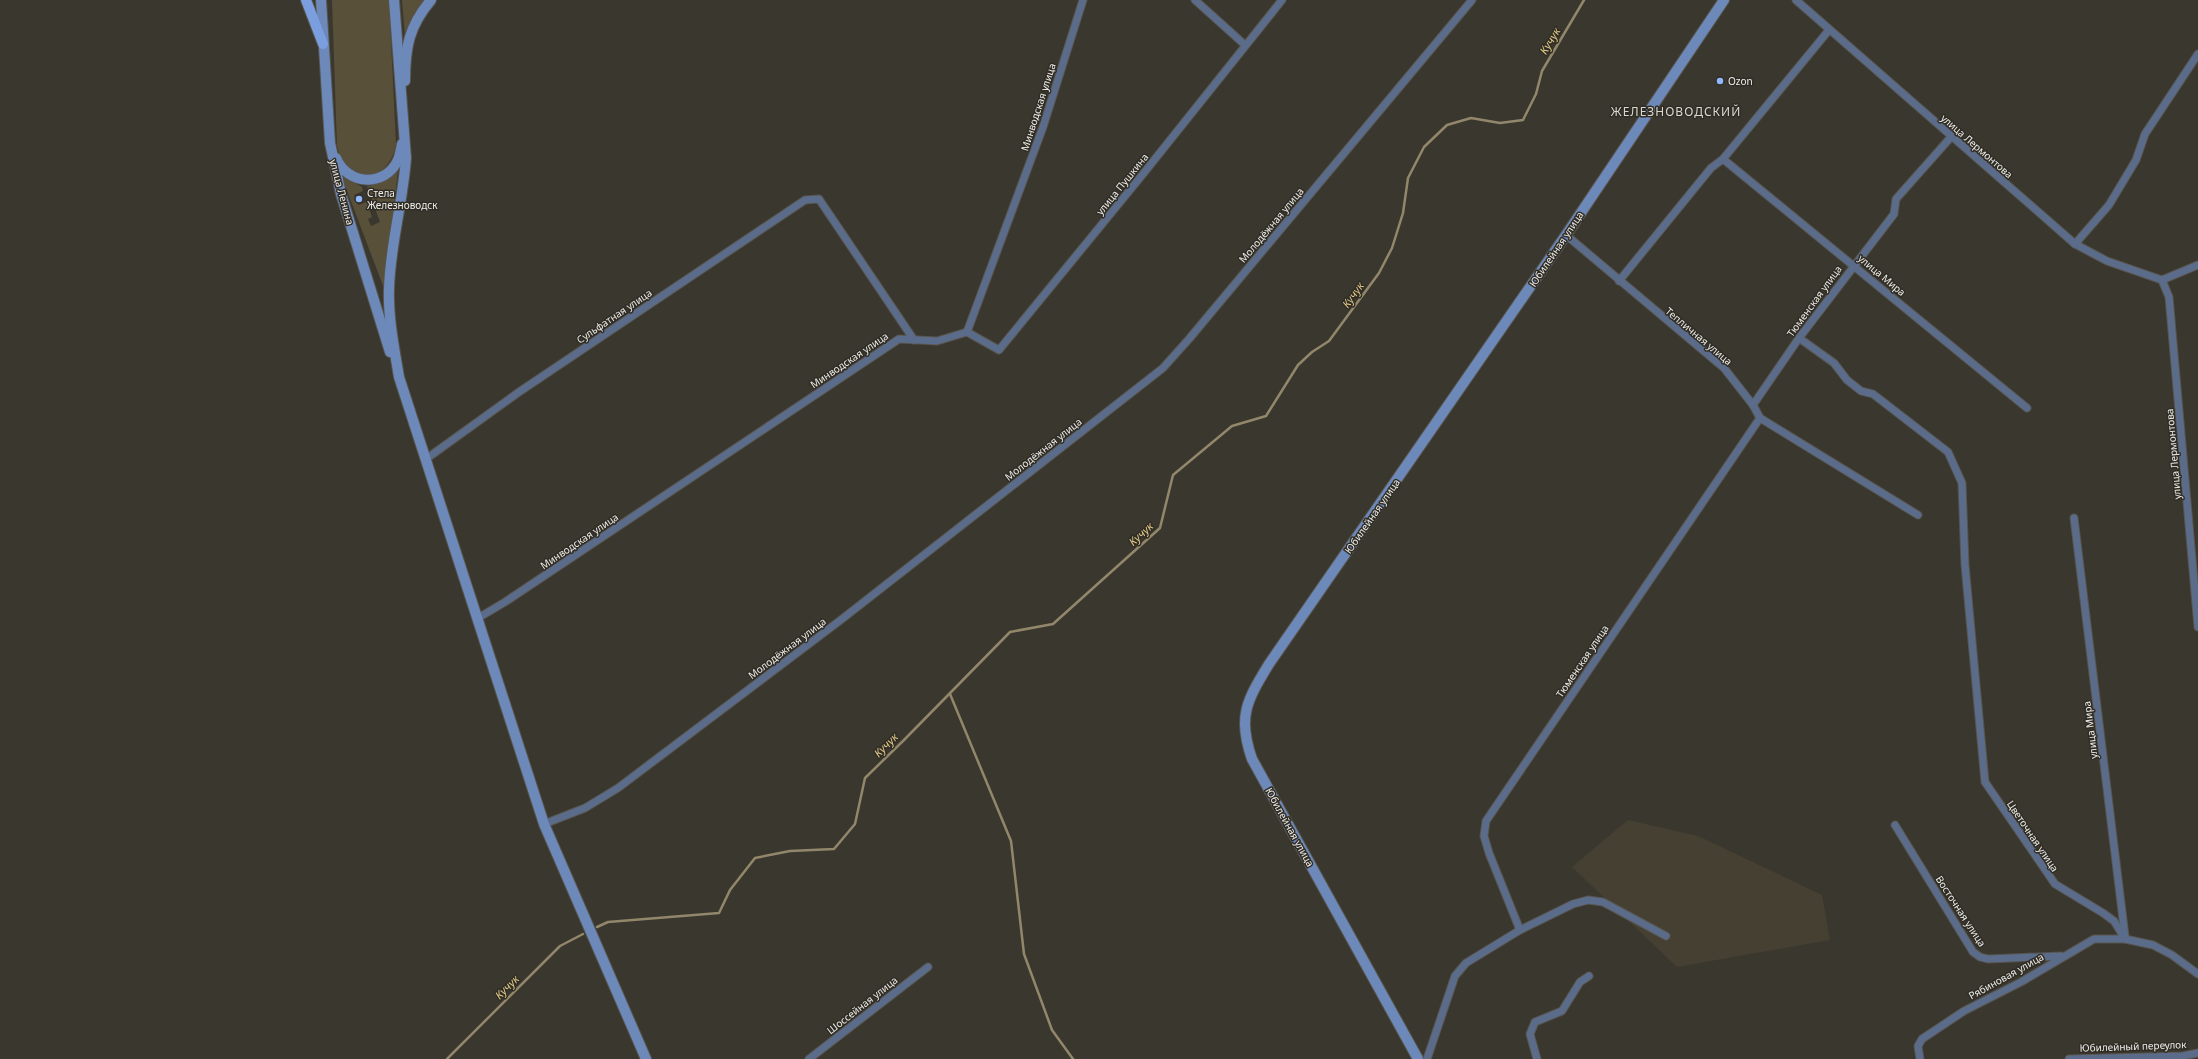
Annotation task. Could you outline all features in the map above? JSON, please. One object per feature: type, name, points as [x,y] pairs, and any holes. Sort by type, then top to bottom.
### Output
[{"type":"main road","points":[[306,0],[323,44]]},
{"type":"main road","name":"улица Ленина","points":[[322,0],[323,44],[330,143],[343,201],[399,377]]},
{"type":"main road","points":[[330,143],[339,165],[348,174],[364,181],[379,178],[390,170],[398,160],[404,135],[394,0]]},
{"type":"main road","points":[[431,0],[422,12],[408,42],[405,59],[404,184],[389,287],[389,313],[399,377],[544,824],[646,1059]]},
{"type":"main road","name":"Юбилейная улица","points":[[1418,1059],[1252,759],[1245,739],[1244,721],[1247,704],[1269,664],[1566,235],[1724,0]]},
{"type":"street","name":"Минводская улица","points":[[478,618],[899,339],[937,341],[967,332],[1043,127],[1083,0]]},
{"type":"street","points":[[1195,0],[1245,45]]},
{"type":"street","name":"улица Пушкина","points":[[967,332],[998,350],[1143,174],[1282,0]]},
{"type":"street","name":"Молодёжная улица","points":[[544,824],[585,808],[618,788],[842,619],[1162,368],[1199,327],[1472,0]]},
{"type":"street","name":"улица Лермонтова","points":[[1796,0],[2075,244],[2107,261],[2162,280],[2169,297],[2198,627]]},
{"type":"street","points":[[1619,282],[1711,168],[1723,159],[1829,30]]},
{"type":"street","points":[[2075,244],[2109,205],[2136,160],[2144,134],[2198,54]]},
{"type":"street","name":"Тюменская улица","points":[[1753,405],[1799,338],[1853,264],[1894,214],[1896,198],[1951,137]]},
{"type":"street","name":"улица Мира","points":[[1723,159],[2027,408]]},
{"type":"street","name":"Сульфатная улица","points":[[426,459],[519,392],[805,200],[819,199],[914,340]]},
{"type":"street","name":"Тепличная улица","points":[[1566,235],[1619,282],[1724,368],[1753,405],[1760,418]]},
{"type":"street","points":[[2162,280],[2198,265]]},
{"type":"street","name":"Цветочная улица","points":[[1799,338],[1834,363],[1847,380],[1862,391],[1873,394],[1948,452],[1962,483],[1965,564],[1985,782],[2055,884],[2103,913],[2114,922],[2125,939]]},
{"type":"street","points":[[1760,418],[1918,515]]},
{"type":"street","name":"Тюменская улица","points":[[1520,930],[1489,853],[1484,836],[1486,821],[1760,418]]},
{"type":"street","name":"улица Мира","points":[[2074,518],[2125,939]]},
{"type":"street","name":"Восточная улица","points":[[1895,825],[1976,955],[1988,959],[2063,956]]},
{"type":"street","points":[[1427,1059],[1455,976],[1466,963],[1520,930],[1573,904],[1588,900],[1603,902],[1666,936]]},
{"type":"street","name":"Рябиновая улица","points":[[1920,1059],[1918,1046],[1922,1039],[1964,1011],[2021,982],[2094,939],[2125,939],[2153,945],[2172,955],[2198,974]]},
{"type":"street","name":"Шоссейная улица","points":[[809,1059],[928,967]]},
{"type":"street","points":[[1537,1059],[1530,1034],[1535,1022],[1562,1012],[1580,982],[1589,976]]},
{"type":"street","name":"Юбилейный переулок","points":[[2069,1059],[2183,1056],[2198,1053]]},
{"type":"shaded area","points":[[332,0],[389,0],[396,144],[389,162],[376,174],[368,177],[360,176],[351,172],[343,164],[337,146]]},
{"type":"shaded area","points":[[402,0],[427,0],[405,37]]},
{"type":"shaded area","points":[[398,169],[385,291],[341,175],[362,187],[363,191],[354,195],[358,205],[367,202],[372,217],[368,219],[371,226],[380,222],[367,187],[388,179]]},
{"type":"shaded area","points":[[1628,820],[1698,836],[1822,895],[1830,940],[1677,967],[1572,867]]},
{"type":"waterway","name":"Кучук","points":[[597,927],[608,922],[719,913],[730,890],[755,858],[790,851],[834,849],[855,824],[865,778],[1010,632],[1053,624],[1160,528],[1173,475],[1232,426],[1266,416],[1298,365],[1312,352],[1329,341],[1379,273],[1392,248],[1403,213],[1408,178],[1424,147],[1447,125],[1471,118],[1500,123],[1523,120],[1536,94],[1542,71],[1584,0]]},
{"type":"waterway","points":[[950,694],[1011,841],[1024,954],[1052,1030],[1073,1059]]},
{"type":"waterway","name":"Кучук","points":[[447,1059],[560,946],[583,934]]},
{"type":"place","name":"Ozon","points":[[1720,81]]},
{"type":"place","name":"Стела Железноводск","points":[[359,199]]},
{"type":"district","name":"ЖЕЛЕЗНОВОДСКИЙ","points":[[1676,112]]}]
